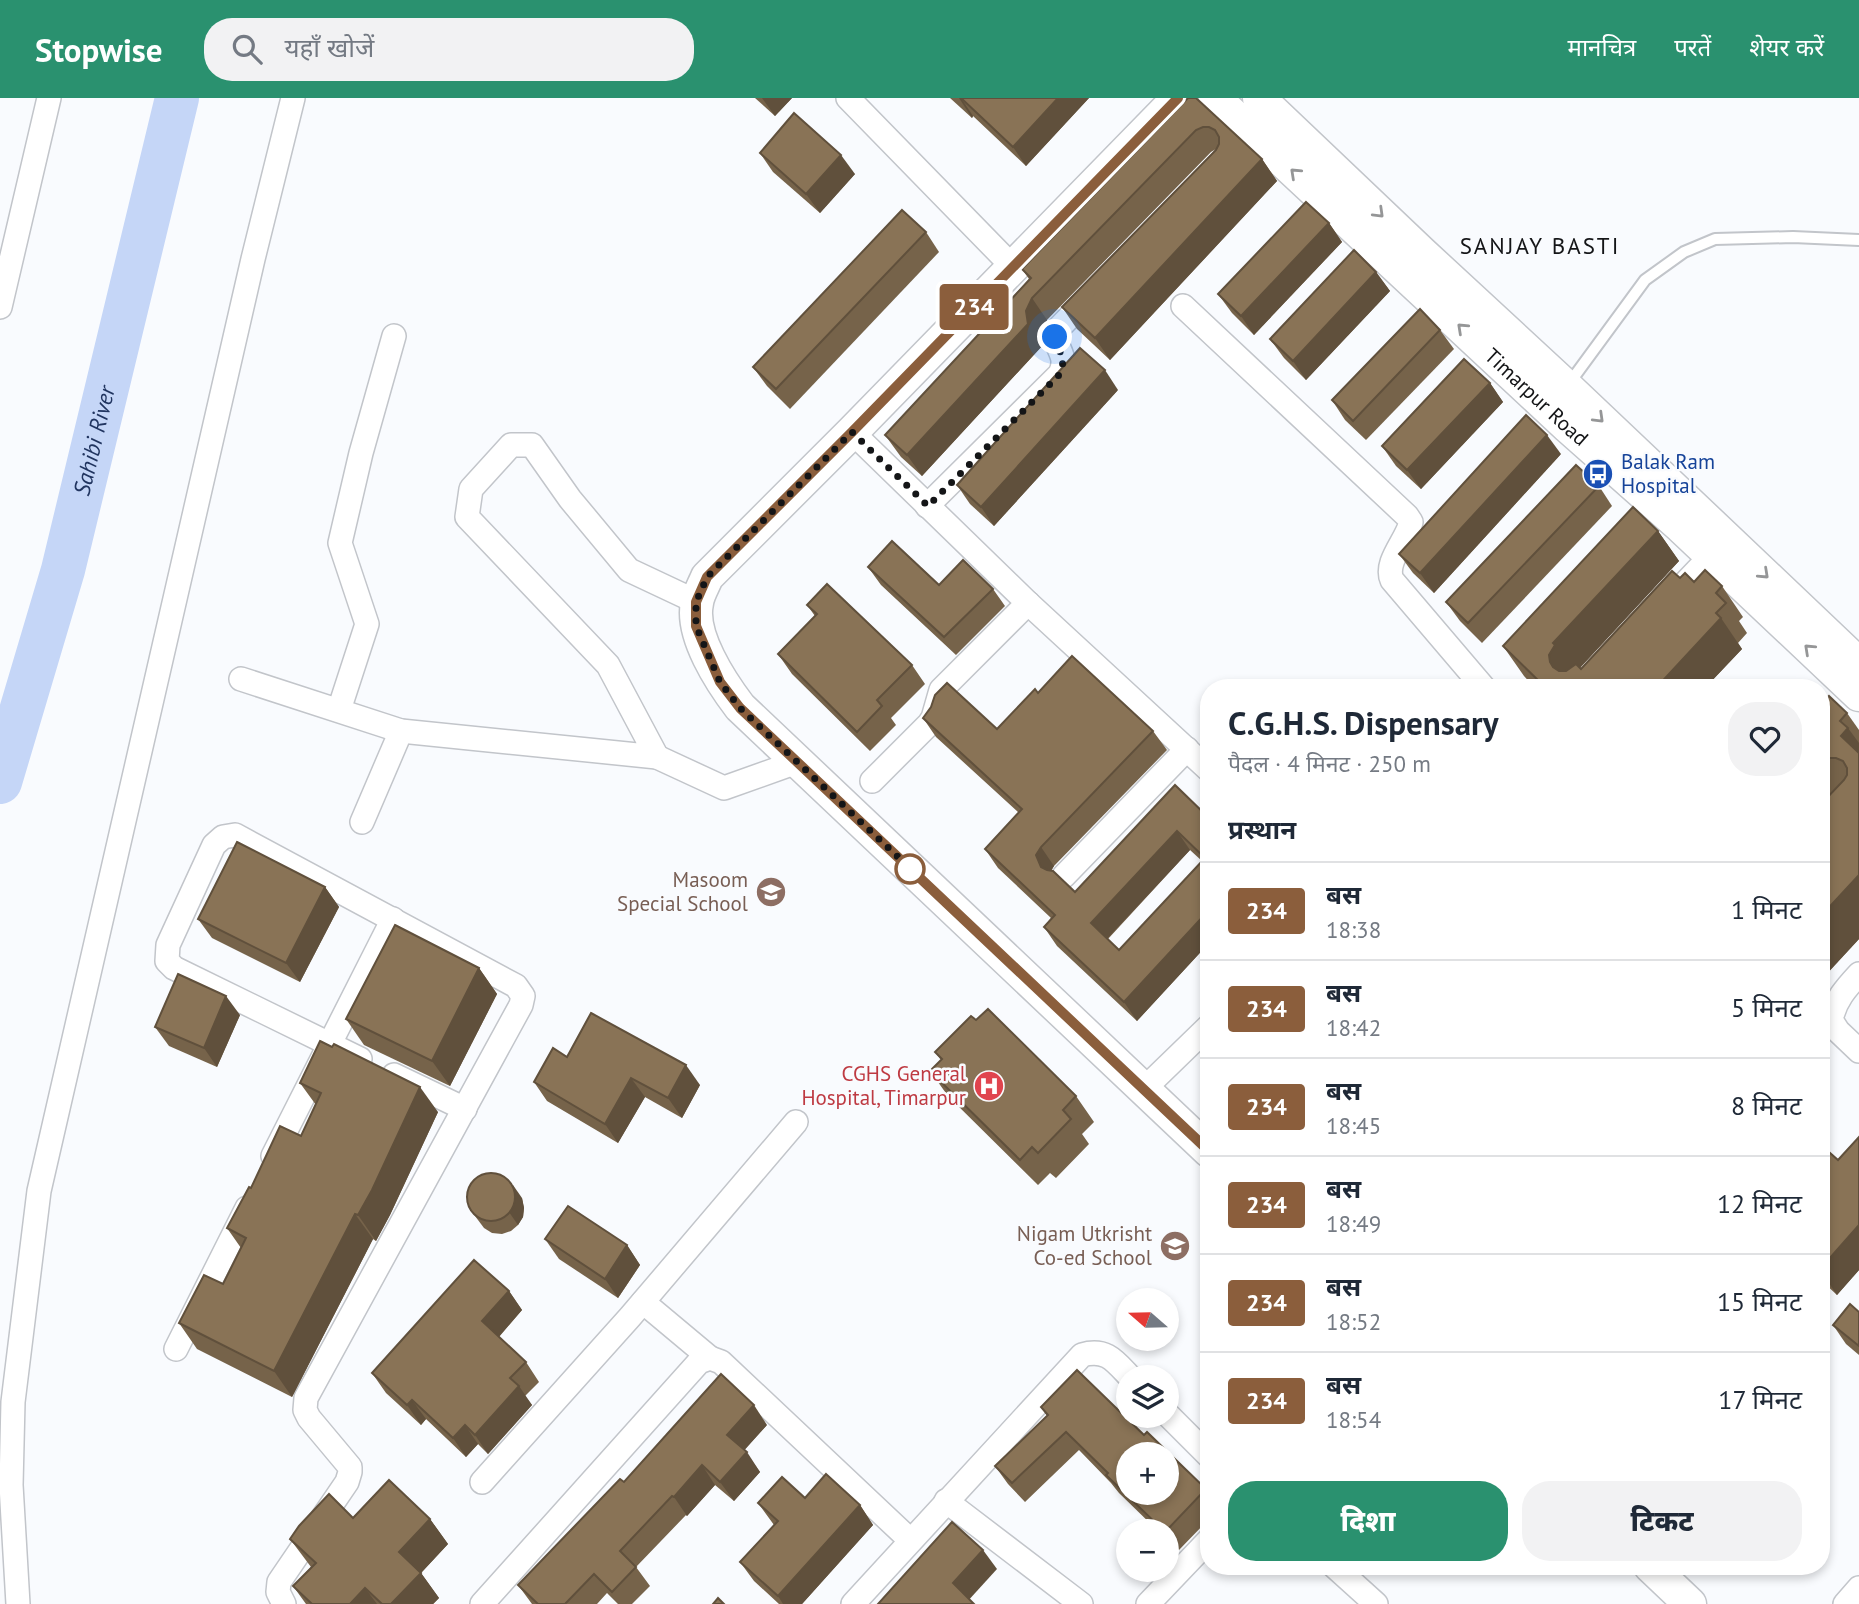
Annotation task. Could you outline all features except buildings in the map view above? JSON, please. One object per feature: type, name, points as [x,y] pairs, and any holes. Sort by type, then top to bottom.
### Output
[{"type":"street","points":[[0,307],[49,98]]},
{"type":"street","points":[[18,1604],[11,1485],[13,1402],[39,1191],[243,299],[293,98]]},
{"type":"street","points":[[848,98],[1013,267]]},
{"type":"street","points":[[1178,98],[707,577],[696,602],[696,626],[720,682],[740,708],[1200,1143]]},
{"type":"street","name":"Timarpur Road","points":[[1214,98],[1859,664]]},
{"type":"street","name":"Timarpur Road","points":[[1259,98],[1422,253],[1681,527],[1859,695]]},
{"type":"street","points":[[928,506],[1060,374],[1064,365],[1055,337],[1057,330],[1105,281]]},
{"type":"street","points":[[1183,306],[1407,516],[1411,522],[1390,566],[1392,580],[1476,679]]},
{"type":"street","points":[[339,710],[367,624],[340,543],[361,453],[394,336]]},
{"type":"street","points":[[852,432],[1028,603],[1200,761]]},
{"type":"street","points":[[657,757],[608,665],[467,517],[471,489],[511,445],[532,445],[570,499],[629,570],[696,602]]},
{"type":"street","points":[[1656,612],[1711,556]]},
{"type":"street","points":[[872,781],[929,724],[941,690],[1028,603]]},
{"type":"street","points":[[241,679],[401,731],[657,757],[724,788],[797,762]]},
{"type":"street","points":[[362,822],[401,731]]},
{"type":"street","points":[[1064,876],[1187,749]]},
{"type":"street","points":[[284,1604],[278,1592],[279,1583],[347,1482],[350,1472],[350,1467],[309,1418],[305,1410],[306,1398],[465,1109],[521,1005],[523,996],[516,986],[235,835],[223,837],[214,845],[168,945],[167,961],[174,968],[465,1109]]},
{"type":"street","points":[[176,1349],[393,919]]},
{"type":"street","points":[[1859,974],[1842,993],[1830,1020],[1859,1051]]},
{"type":"street","points":[[1143,1089],[1200,1035]]},
{"type":"street","points":[[482,1482],[643,1302],[796,1122]]},
{"type":"street","points":[[643,1302],[710,1358],[721,1362],[910,1540]]},
{"type":"street","points":[[853,1604],[1082,1355],[1093,1352],[1107,1355],[1117,1365]]},
{"type":"street","points":[[482,1604],[699,1362],[710,1358]]},
{"type":"street","points":[[1179,1426],[1200,1447]]},
{"type":"street","points":[[946,1501],[1081,1604]]},
{"type":"street","points":[[1149,1604],[1200,1550]]},
{"type":"street","points":[[1344,1575],[1376,1604]]},
{"type":"street","points":[[1659,1575],[1690,1604]]},
{"type":"street","points":[[1844,1604],[1859,1588]]},
{"type":"lane","points":[[1557,397],[1645,280],[1684,252],[1715,239],[1793,237],[1859,240]]},
{"type":"waterway","name":"Sahibi River","points":[[0,782],[63,570],[177,98]]},
{"type":"bus line","name":"234","points":[[1178,98],[707,577],[696,602],[696,626],[720,682],[740,708],[1200,1142]]},
{"type":"place","name":"Balak Ram Hospital","points":[[1598,474]]},
{"type":"place","name":"Masoom Special School","points":[[771,892]]},
{"type":"place","name":"CGHS General Hospital, Timarpur","points":[[989,1086]]},
{"type":"place","name":"Nigam Utkrisht Co-ed School","points":[[1175,1246]]},
{"type":"district","name":"SANJAY BASTI","points":[[1540,246]]},
{"type":"route","points":[[910,869],[913,871],[740,708],[720,682],[696,626],[696,602],[707,577],[852,432],[928,506],[1060,374],[1064,365],[1063,357],[1055,337]]}]
